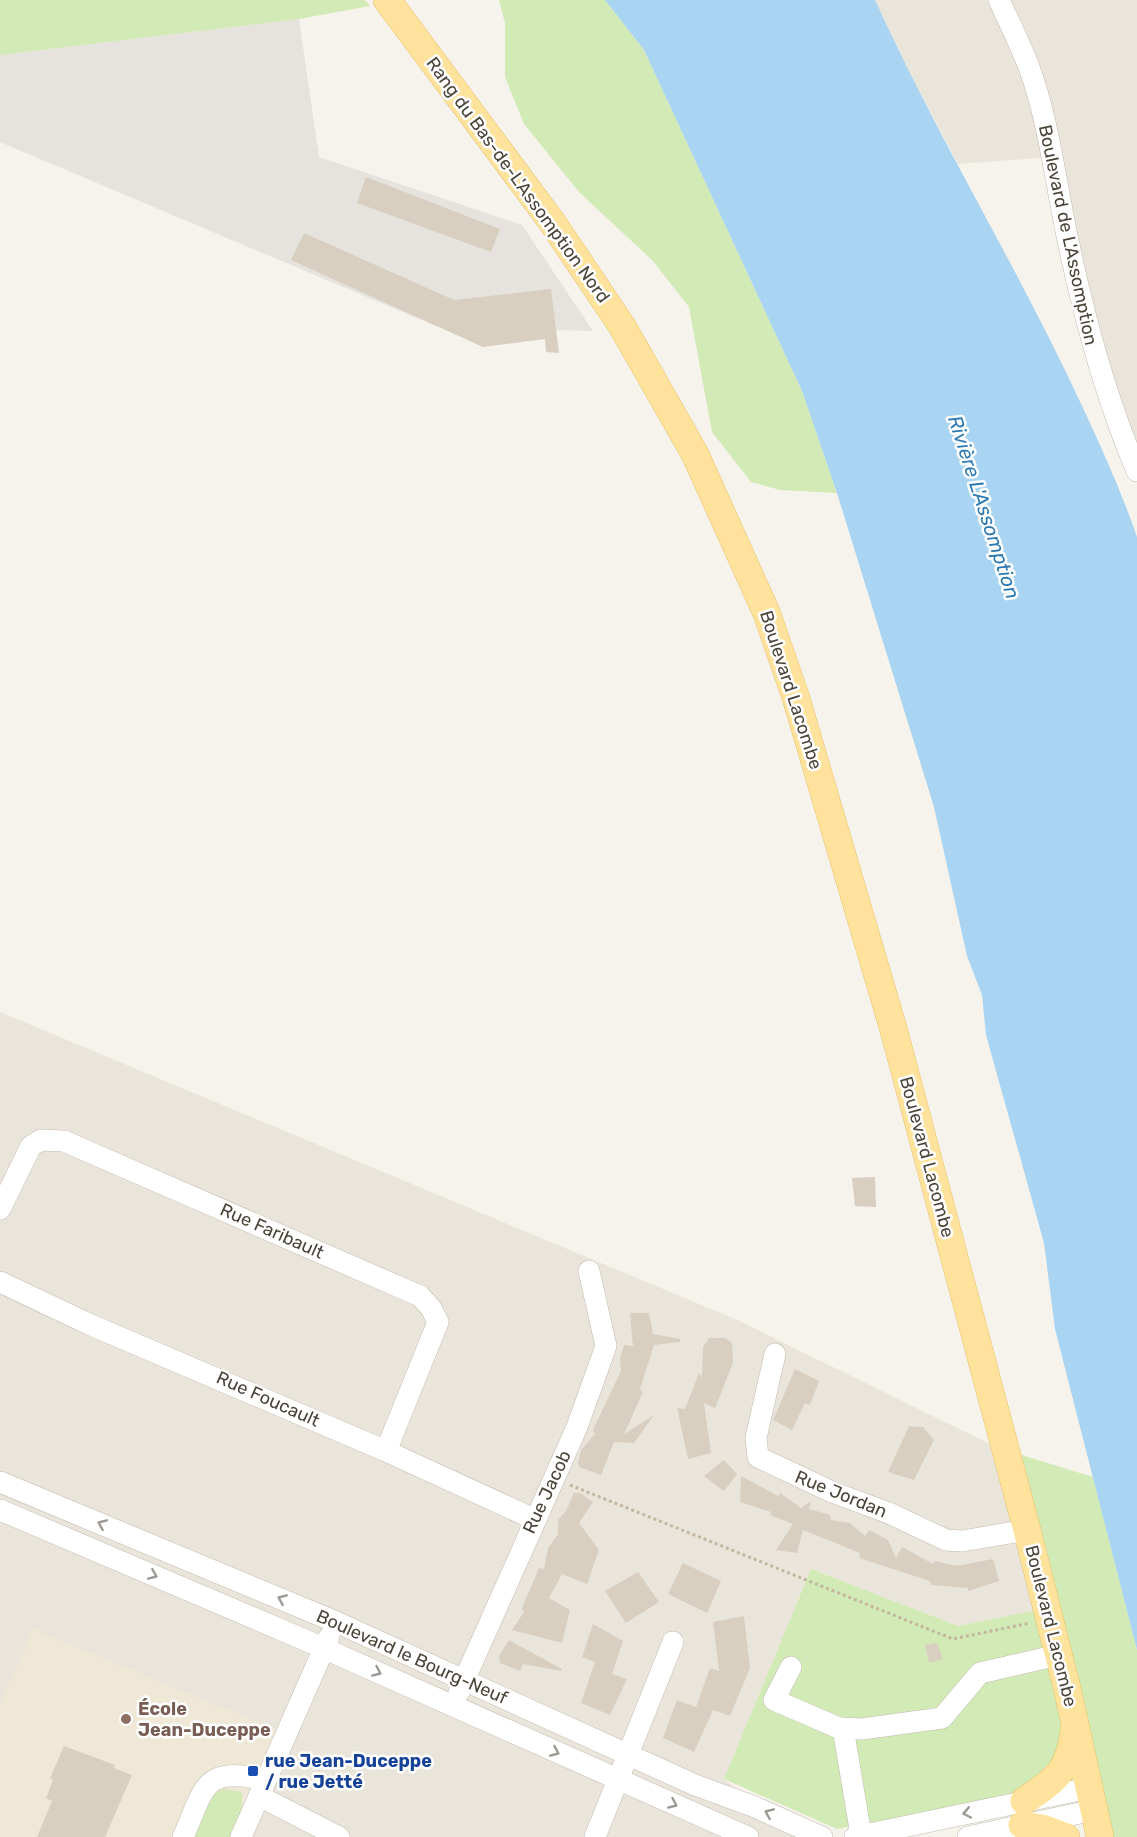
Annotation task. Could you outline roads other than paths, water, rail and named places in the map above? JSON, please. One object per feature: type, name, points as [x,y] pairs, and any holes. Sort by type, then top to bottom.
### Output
[{"type":"main road","name":"Rang du Bas-de-L'Assomption Nord","points":[[387,0],[576,256],[653,379],[712,490]]},
{"type":"main road","name":"Boulevard Lacombe","points":[[712,490],[767,614],[796,698],[894,1031],[1027,1530],[1100,1837]]},
{"type":"main road","points":[[1066,1837],[1042,1828],[1023,1813],[1068,1761],[1074,1720]]},
{"type":"street","name":"Boulevard de L'Assomption","points":[[999,0],[1029,68],[1053,157],[1072,256],[1097,363],[1113,413],[1137,471]]},
{"type":"street","name":"Rue Faribault","points":[[0,1209],[31,1146],[41,1140],[64,1141],[420,1296],[431,1308],[438,1322],[386,1451]]},
{"type":"street","name":"Rue Jacob","points":[[453,1706],[534,1519],[577,1427],[606,1346],[589,1271]]},
{"type":"street","name":"Rue Foucault","points":[[0,1282],[92,1325],[386,1451],[534,1519]]},
{"type":"street","name":"Rue Jordan","points":[[775,1354],[756,1438],[758,1457],[832,1492],[889,1513],[946,1540],[962,1541],[1027,1530]]},
{"type":"street","name":"Boulevard le Bourg-Neuf","points":[[0,1482],[336,1622],[630,1755],[822,1837]]},
{"type":"street","name":"Boulevard le Bourg-Neuf","points":[[1,1513],[324,1648],[748,1837]]},
{"type":"street","points":[[241,1837],[336,1622]]},
{"type":"street","points":[[596,1837],[673,1642]]},
{"type":"street","points":[[791,1667],[774,1700],[843,1728],[862,1729],[942,1718],[980,1673],[1058,1655]]},
{"type":"street","points":[[843,1728],[858,1836],[1023,1813],[1091,1799]]},
{"type":"street","points":[[183,1837],[206,1784],[218,1776],[235,1773],[263,1788],[339,1837]]},
{"type":"street","points":[[968,1837],[1023,1813]]},
{"type":"water","name":"Rivière L'Assomption","points":[[605,0],[875,0],[925,103],[1058,356],[1105,456],[1137,537],[1137,1650],[1055,1329],[1044,1243],[986,1035],[982,995],[967,956],[934,807],[837,493],[802,391],[644,50]]},
{"type":"place","name":"École Jean-Duceppe","points":[[126,1719]]},
{"type":"place","name":"rue Jean-Duceppe / rue Jetté","points":[[253,1771]]}]
